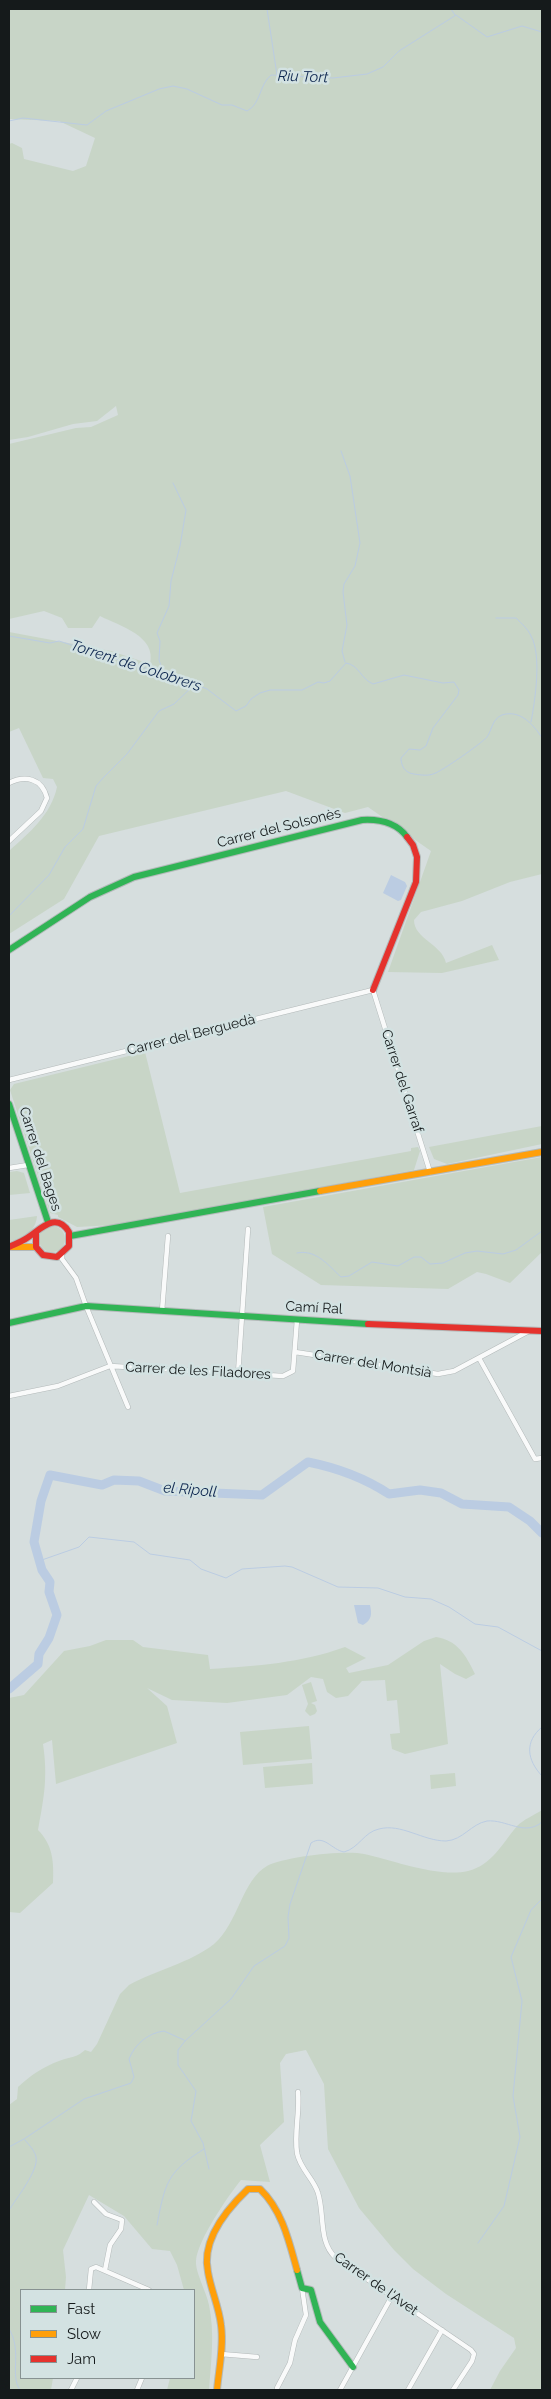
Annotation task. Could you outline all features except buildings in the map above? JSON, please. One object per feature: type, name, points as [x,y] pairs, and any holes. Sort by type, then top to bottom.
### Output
[{"type":"street","points":[[9,783],[18,778],[32,779],[46,793],[45,805],[41,811],[9,841]]},
{"type":"street","name":"Carrer del Solsonès","points":[[9,950],[90,897],[134,877],[362,820],[378,820],[392,824],[406,834],[416,852],[418,866],[416,886],[373,990]]},
{"type":"street","name":"Carrer del Berguedà","points":[[9,1080],[373,990]]},
{"type":"street","name":"Carrer del Garraf","points":[[373,990],[430,1172]]},
{"type":"street","name":"Carrer del Bages","points":[[9,1104],[48,1222]]},
{"type":"street","points":[[70,1236],[542,1152]]},
{"type":"street","points":[[9,1168],[28,1165]]},
{"type":"street","points":[[48,1222],[59,1223],[64,1226],[70,1236],[69,1246],[62,1255],[47,1257],[36,1247],[9,1247],[36,1232],[48,1222]]},
{"type":"street","points":[[238,1374],[248,1229]]},
{"type":"street","points":[[36,1232],[36,1247]]},
{"type":"street","points":[[162,1311],[168,1236]]},
{"type":"street","points":[[62,1255],[62,1259],[76,1278],[128,1407]]},
{"type":"street","name":"Camí Ral","points":[[9,1323],[86,1306],[297,1320],[542,1331]]},
{"type":"street","name":"Carrer de les Filadores","points":[[110,1366],[283,1376],[294,1371],[297,1320]]},
{"type":"street","name":"Carrer del Montsià","points":[[295,1352],[438,1374],[454,1371],[530,1331]]},
{"type":"street","points":[[478,1358],[536,1459],[542,1458]]},
{"type":"street","points":[[9,1396],[58,1386],[110,1366]]},
{"type":"street","name":"Carrer de l'Avet","points":[[298,2092],[297,2154],[303,2168],[318,2192],[328,2247],[336,2258],[474,2354],[472,2361],[453,2390]]},
{"type":"street","points":[[217,2390],[221,2354],[221,2323],[207,2268],[206,2255],[221,2222],[243,2191],[260,2189],[272,2198],[288,2238],[302,2288],[306,2314],[295,2340],[290,2363],[277,2388]]},
{"type":"street","points":[[94,2202],[106,2214],[122,2220],[121,2229],[110,2245],[105,2270]]},
{"type":"street","points":[[89,2289],[91,2271],[94,2267],[147,2289]]},
{"type":"street","points":[[302,2288],[311,2290],[320,2322],[353,2367]]},
{"type":"street","points":[[340,2390],[392,2296]]},
{"type":"street","points":[[408,2390],[442,2330]]},
{"type":"street","points":[[221,2354],[257,2357]]},
{"type":"green space","points":[[9,9],[542,9],[542,874],[510,882],[462,901],[421,912],[414,920],[418,932],[439,951],[446,963],[492,945],[499,960],[442,973],[388,972],[431,851],[368,807],[345,813],[286,791],[99,836],[64,899],[9,934],[9,851],[44,815],[50,806],[57,787],[53,779],[43,778],[19,728],[9,732],[9,632],[111,651],[150,664],[151,654],[143,639],[135,633],[100,616],[92,628],[68,628],[62,618],[44,611],[9,619],[9,444],[76,428],[91,427],[118,415],[116,406],[97,421],[73,424],[28,437],[9,440],[9,144],[12,143],[22,148],[24,159],[73,171],[86,166],[95,138],[59,121],[9,119]]},
{"type":"green space","points":[[145,1052],[180,1193],[411,1151],[411,1148],[418,1147],[420,1151],[414,1170],[145,1220],[114,1225],[77,1227],[58,1217],[58,1215],[50,1213],[10,1090],[14,1084]]},
{"type":"green space","points":[[542,1126],[542,1144],[447,1164],[434,1159],[429,1147]]},
{"type":"green space","points":[[542,1157],[542,1252],[510,1283],[477,1272],[448,1289],[321,1285],[272,1254],[263,1207]]},
{"type":"green space","points":[[17,1171],[24,1173],[30,1193],[9,1195],[9,1172]]},
{"type":"green space","points":[[37,1216],[34,1226],[28,1234],[19,1239],[9,1241],[9,1220]]},
{"type":"green space","points":[[52,1226],[61,1230],[65,1239],[61,1248],[52,1252],[43,1248],[39,1239],[43,1230]]},
{"type":"green space","points":[[436,1637],[450,1641],[455,1645],[468,1661],[475,1674],[466,1679],[440,1664],[448,1744],[405,1754],[392,1749],[390,1734],[400,1733],[397,1700],[387,1701],[385,1680],[362,1681],[348,1696],[336,1698],[327,1692],[323,1679],[311,1677],[287,1695],[227,1703],[172,1700],[147,1688],[167,1706],[177,1743],[56,1784],[52,1740],[43,1744],[45,1787],[38,1830],[47,1842],[52,1854],[53,1883],[20,1913],[9,1912],[9,1698],[24,1695],[64,1651],[90,1646],[106,1640],[133,1640],[143,1647],[208,1655],[210,1669],[295,1660],[345,1647],[366,1658],[346,1668],[349,1673],[388,1665],[424,1641]]},
{"type":"green space","points":[[311,1682],[317,1701],[311,1703],[315,1705],[317,1711],[310,1716],[305,1711],[308,1704],[302,1685]]},
{"type":"green space","points":[[309,1726],[312,1759],[243,1765],[240,1732]]},
{"type":"green space","points":[[312,1763],[313,1784],[265,1788],[263,1767]]},
{"type":"green space","points":[[455,1773],[456,1786],[431,1789],[430,1775]]},
{"type":"green space","points":[[542,1810],[542,2390],[490,2390],[516,2348],[514,2338],[446,2294],[413,2269],[394,2250],[359,2208],[328,2149],[324,2084],[306,2050],[286,2054],[280,2063],[284,2122],[260,2145],[270,2182],[241,2180],[214,2219],[198,2252],[196,2266],[208,2300],[212,2327],[209,2390],[167,2390],[170,2379],[195,2379],[195,2289],[184,2289],[177,2265],[170,2251],[152,2249],[124,2216],[89,2195],[63,2250],[66,2277],[65,2289],[20,2289],[20,2379],[53,2379],[51,2390],[9,2390],[9,2105],[17,2099],[18,2087],[32,2075],[48,2066],[63,2059],[76,2056],[85,2050],[91,2052],[97,2044],[120,1994],[129,1985],[205,1951],[214,1944],[229,1925],[252,1881],[267,1866],[300,1857],[355,1853],[430,1870],[456,1873],[468,1871],[484,1864],[490,1859],[517,1826]]},
{"type":"water","points":[[391,875],[405,882],[407,886],[401,900],[398,901],[383,893]]},
{"type":"water","points":[[354,1605],[370,1605],[371,1616],[363,1625],[358,1623]]},
{"type":"waterway","points":[[267,9],[277,75]]},
{"type":"waterway","points":[[451,9],[455,15]]},
{"type":"waterway","name":"Riu Tort","points":[[9,121],[23,118],[87,125],[106,111],[159,89],[173,86],[187,89],[222,105],[232,105],[247,111],[255,104],[264,84],[271,75],[333,78],[367,74],[383,67],[399,51],[456,15],[487,37],[522,26],[542,32]]},
{"type":"waterway","points":[[341,451],[350,476],[360,543],[355,566],[344,584],[343,592],[347,625],[342,651],[345,662]]},
{"type":"waterway","points":[[163,671],[159,660],[160,641],[157,633],[169,606],[171,581],[180,546],[186,510],[173,483]]},
{"type":"waterway","points":[[496,618],[516,618],[528,631],[534,644],[537,678],[531,722]]},
{"type":"waterway","name":"Torrent de Colobrers","points":[[9,636],[50,643],[59,641],[195,684],[207,689],[236,711],[246,706],[251,699],[260,693],[270,690],[302,690],[318,682],[330,681],[346,663],[354,666],[373,684],[404,675],[443,683],[454,682],[459,690],[458,695],[433,728],[426,746],[420,750],[409,749],[401,758],[404,769],[414,774],[431,775],[452,763],[487,737],[494,722],[502,715],[515,714],[526,719],[542,738]]},
{"type":"waterway","points":[[9,916],[49,875],[65,847],[83,829],[96,786],[127,754],[159,711],[174,704],[195,684]]},
{"type":"waterway","points":[[297,1253],[304,1252],[316,1256],[341,1277],[349,1276],[372,1262],[398,1266],[414,1257],[421,1257],[430,1264],[443,1263],[465,1253],[477,1251],[503,1254],[516,1250],[542,1231]]},
{"type":"waterway","name":"el Ripoll","points":[[9,1689],[38,1664],[39,1654],[49,1638],[57,1615],[49,1592],[50,1582],[42,1570],[34,1542],[41,1501],[50,1475],[102,1485],[114,1480],[139,1481],[165,1491],[262,1495],[308,1462],[350,1474],[389,1494],[420,1490],[441,1493],[462,1504],[509,1507],[530,1521],[542,1533]]},
{"type":"waterway","points":[[39,1561],[79,1547],[89,1537],[134,1542],[150,1554],[190,1560],[201,1569],[226,1578],[242,1569],[292,1567],[338,1587],[378,1588],[405,1597],[431,1599],[449,1607],[475,1624],[498,1627],[542,1651]]},
{"type":"waterway","points":[[542,1727],[536,1733],[530,1745],[533,1764],[542,1776]]},
{"type":"waterway","points":[[209,2169],[203,2143],[191,2121],[196,2091],[178,2065],[178,2050],[185,2041],[231,1999],[254,1966],[285,1946],[289,1938],[288,1917],[290,1904],[311,1843],[320,1840],[324,1841],[344,1852],[354,1847],[369,1833],[379,1829],[396,1828],[446,1841],[457,1838],[476,1825],[487,1821],[522,1828],[536,1826],[542,1822]]},
{"type":"waterway","points":[[478,2243],[504,2206],[520,2137],[513,2096],[522,2001],[511,1957],[531,1910],[542,1899]]},
{"type":"waterway","points":[[9,2147],[84,2099],[131,2083],[134,2077],[129,2059],[138,2044],[147,2037],[164,2031],[184,2040]]},
{"type":"waterway","points":[[9,2210],[31,2177],[36,2163],[36,2157],[32,2148],[25,2140]]},
{"type":"waterway","points":[[157,2225],[170,2180],[182,2165],[204,2149]]},
{"type":"waterway","points":[[9,2329],[15,2346],[16,2377],[20,2390]]},
{"type":"traffic: fast","points":[[9,950],[90,897],[134,877],[362,820],[375,820],[387,823],[398,828],[407,837]]},
{"type":"traffic: fast","points":[[9,1104],[48,1222]]},
{"type":"traffic: fast","points":[[70,1236],[320,1191]]},
{"type":"traffic: fast","points":[[9,1323],[86,1306],[368,1324]]},
{"type":"traffic: fast","points":[[297,2270],[302,2288],[311,2290],[320,2322],[353,2367]]},
{"type":"traffic: slow","points":[[320,1191],[542,1152]]},
{"type":"traffic: slow","points":[[12,1247],[36,1247]]},
{"type":"traffic: slow","points":[[217,2390],[222,2333],[219,2312],[208,2272],[208,2248],[217,2226],[231,2206],[248,2189],[260,2189],[274,2206],[284,2226],[297,2270]]},
{"type":"traffic: jam","points":[[373,990],[416,882],[417,857],[413,845],[407,837]]},
{"type":"traffic: jam","points":[[9,1247],[48,1224],[54,1222],[64,1226],[69,1232],[69,1246],[57,1257],[43,1255],[36,1247],[36,1232]]},
{"type":"traffic: jam","points":[[368,1324],[542,1331]]}]
